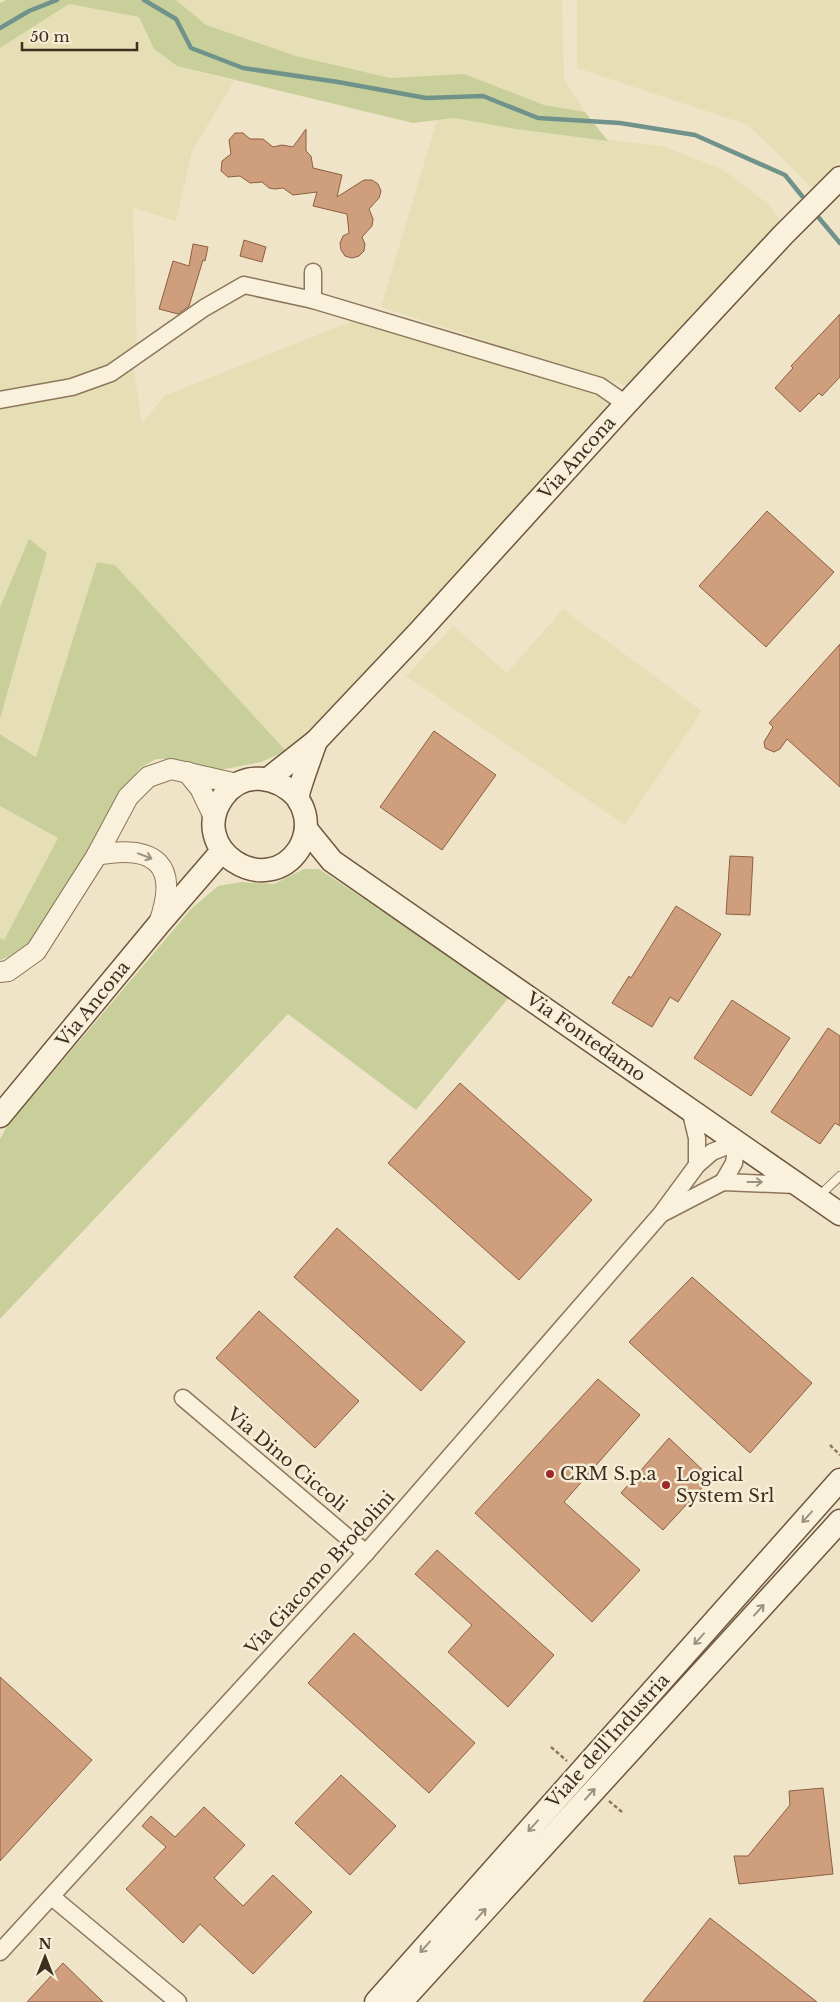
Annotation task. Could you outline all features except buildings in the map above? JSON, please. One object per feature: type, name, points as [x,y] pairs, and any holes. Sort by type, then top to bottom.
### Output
[{"type":"main road","name":"Via Ancona","points":[[268,779],[316,741],[418,633],[626,404],[783,236],[840,178]]},
{"type":"main road","name":"Via Ancona","points":[[298,798],[316,741]]},
{"type":"main road","points":[[258,778],[268,779],[290,789],[298,798],[304,813],[306,829],[301,845],[291,858],[282,864],[261,870],[240,866],[222,851],[215,835],[214,817],[218,804],[226,792],[237,784],[258,778]]},
{"type":"main road","name":"Via Fontedamo","points":[[306,829],[332,861],[840,1214]]},
{"type":"main road","name":"Via Ancona","points":[[0,1116],[158,924],[222,851]]},
{"type":"main road","points":[[291,858],[332,861]]},
{"type":"main road","name":"Via Ancona","points":[[186,893],[240,866]]},
{"type":"main road","name":"Viale dell'Industria","points":[[376,2002],[840,1480]]},
{"type":"main road","name":"Viale dell'Industria","points":[[400,2002],[840,1521]]},
{"type":"street","points":[[313,272],[313,300]]},
{"type":"street","points":[[0,400],[72,387],[111,373],[204,308],[244,285],[313,300],[600,386],[626,404]]},
{"type":"street","points":[[0,972],[8,971],[36,951],[97,855],[128,797],[148,777],[171,769],[237,784]]},
{"type":"street","points":[[186,772],[200,788],[214,817]]},
{"type":"street","points":[[97,855],[118,851],[139,853],[153,859],[164,869],[167,890],[165,906],[158,924]]},
{"type":"street","points":[[690,1109],[697,1138],[697,1165]]},
{"type":"street","points":[[723,1182],[734,1163],[738,1142]]},
{"type":"street","name":"Via Giacomo Brodolini","points":[[0,1952],[366,1553],[661,1214],[697,1165],[712,1152],[738,1142]]},
{"type":"street","name":"Via Giacomo Brodolini","points":[[661,1214],[723,1182],[798,1185]]},
{"type":"street","name":"Via Dino Ciccoli","points":[[183,1398],[366,1553]]},
{"type":"street","points":[[52,1896],[178,2002]]},
{"type":"lane","points":[[817,1198],[840,1176]]},
{"type":"path","points":[[830,1445],[840,1455]]},
{"type":"shaded area","points":[[171,0],[562,0],[564,79],[585,112],[537,108],[270,55],[198,27]]},
{"type":"shaded area","points":[[577,0],[840,0],[840,162],[814,190],[748,125],[577,68]]},
{"type":"shaded area","points":[[69,4],[139,17],[154,49],[177,66],[234,81],[192,151],[176,221],[133,208],[137,349],[104,370],[67,384],[0,396],[0,48]]},
{"type":"shaded area","points":[[454,118],[516,129],[663,146],[722,169],[767,203],[783,224],[631,387],[381,307],[437,120]]},
{"type":"shaded area","points":[[355,320],[598,390],[606,400],[609,414],[428,617],[286,751],[115,565],[97,562],[36,757],[0,733],[0,719],[47,553],[29,540],[0,607],[0,402],[133,363],[142,424],[164,396]]},
{"type":"shaded area","points":[[563,609],[702,711],[625,825],[406,676],[453,626],[507,673]]},
{"type":"shaded area","points":[[0,806],[58,838],[4,940],[0,938]]},
{"type":"green space","points":[[6,0],[176,0],[206,25],[296,56],[390,78],[464,74],[544,105],[585,112],[608,141],[516,129],[454,118],[413,123],[177,66],[154,49],[139,17],[69,4],[0,48],[0,3]]},
{"type":"green space","points":[[29,539],[47,553],[0,719],[0,607]]},
{"type":"green space","points":[[97,562],[115,565],[286,751],[261,762],[215,771],[176,759],[156,759],[140,768],[126,787],[31,944],[14,955],[0,960],[0,938],[4,940],[58,838],[0,806],[0,734],[36,757]]},
{"type":"green space","points":[[304,869],[319,869],[510,996],[416,1110],[288,1014],[0,1319],[0,1139],[6,1128],[191,909],[218,886],[241,882],[274,884]]},
{"type":"waterway","points":[[0,28],[29,11],[57,0]]},
{"type":"waterway","points":[[144,0],[176,19],[191,48],[243,68],[338,82],[426,98],[483,96],[538,118],[620,123],[695,135],[785,175],[802,196]]},
{"type":"waterway","points":[[819,218],[840,243]]},
{"type":"place","name":"CRM S.p.a","points":[[550,1474]]},
{"type":"place","name":"Logical System Srl","points":[[666,1485]]}]
